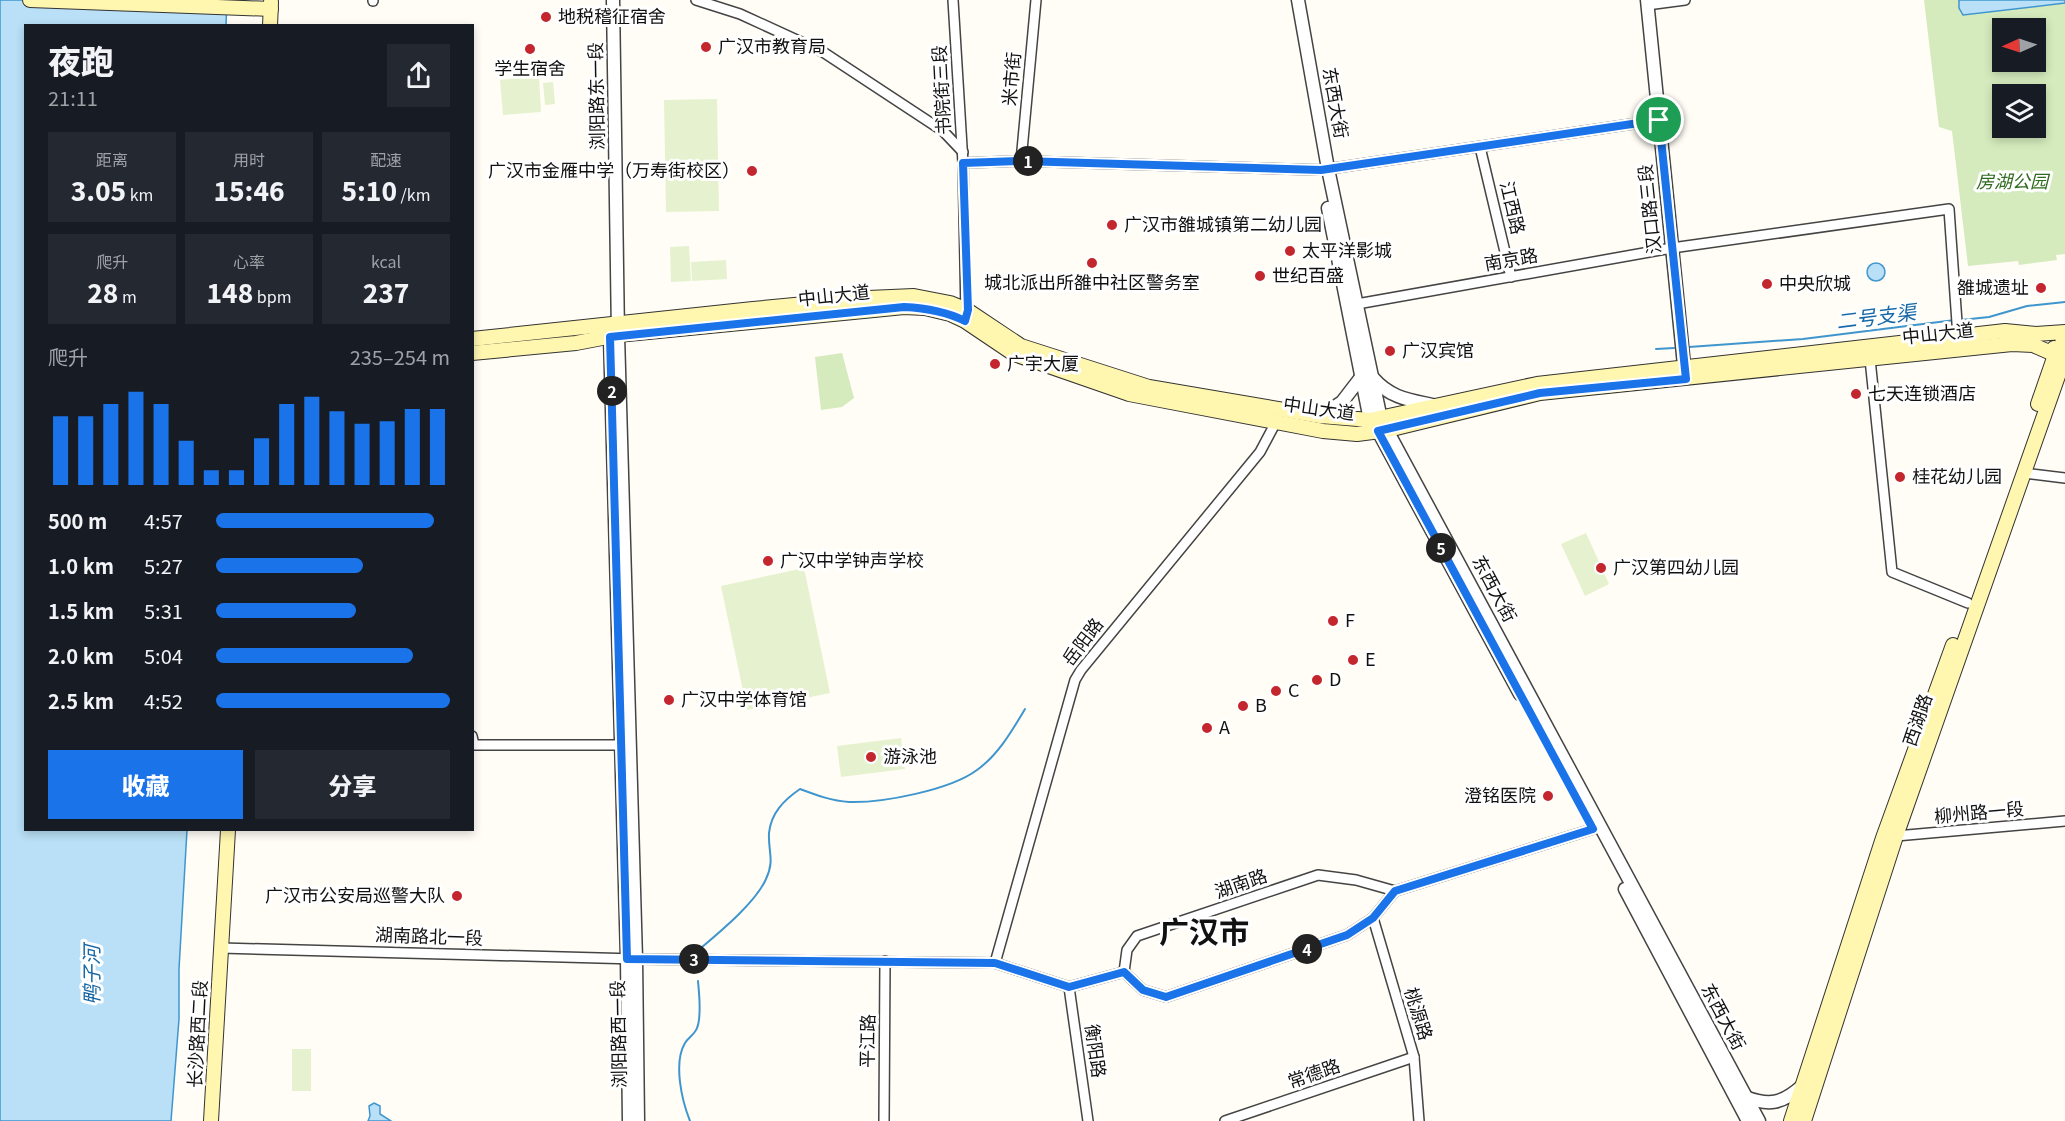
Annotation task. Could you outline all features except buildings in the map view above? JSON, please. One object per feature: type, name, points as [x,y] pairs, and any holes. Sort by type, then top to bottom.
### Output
[{"type":"main road","points":[[30,0],[249,7],[271,4],[270,24]]},
{"type":"main road","name":"中山大道","points":[[616,331],[904,307],[925,308],[966,316],[1021,346],[1095,372],[1149,387],[1379,425],[1540,393],[1685,373],[1957,326],[2005,332],[2060,333]]},
{"type":"main road","name":"中山大道","points":[[966,316],[1014,354],[1129,394],[1323,431],[1357,434],[1439,406],[1537,384],[1870,359],[2025,344],[2061,358]]},
{"type":"main road","points":[[474,339],[575,329],[616,331]]},
{"type":"main road","points":[[474,353],[576,343],[616,331]]},
{"type":"main road","name":"西湖路","points":[[1804,1121],[1896,836],[2024,473],[2061,358],[2060,333]]},
{"type":"main road","name":"西湖路","points":[[1791,1121],[1883,838],[2008,494],[2061,358]]},
{"type":"main road","name":"长沙路西二段","points":[[211,1121],[228,831]]},
{"type":"street","name":"浏阳路东一段","points":[[613,0],[616,331]]},
{"type":"street","points":[[696,0],[740,14],[823,52],[942,131],[963,152]]},
{"type":"street","name":"书院街三段","points":[[954,0],[963,152],[966,316]]},
{"type":"street","name":"米市街","points":[[1021,161],[1036,0]]},
{"type":"street","name":"东西大街","points":[[1290,0],[1379,425],[1748,1121]]},
{"type":"street","name":"东西大街","points":[[1298,0],[1324,170],[1357,304],[1367,376]]},
{"type":"street","points":[[1647,2],[1685,0]]},
{"type":"street","name":"汉口路三段","points":[[1647,2],[1685,373]]},
{"type":"street","points":[[963,163],[1021,161],[1324,170],[1659,120]]},
{"type":"street","name":"江西路","points":[[1480,147],[1511,277]]},
{"type":"street","name":"南京路","points":[[1357,304],[1672,248],[1949,209],[1957,326]]},
{"type":"street","name":"浏阳路西一段","points":[[616,331],[625,745],[638,1121]]},
{"type":"street","points":[[1870,359],[1892,572],[1968,603]]},
{"type":"street","points":[[1320,416],[1342,402],[1367,376],[1394,396],[1439,406]]},
{"type":"street","name":"岳阳路","points":[[995,963],[1075,680],[1260,452],[1276,422]]},
{"type":"street","name":"东西大街","points":[[1379,425],[1759,1121]]},
{"type":"street","points":[[2024,473],[2065,478]]},
{"type":"street","points":[[474,742],[625,745]]},
{"type":"street","name":"柳州路一段","points":[[1896,836],[2065,821]]},
{"type":"street","points":[[629,1121],[631,959],[995,963],[1069,987],[1124,972],[1143,990],[1166,997],[1347,935],[1373,918],[1395,891],[1593,829]]},
{"type":"street","name":"湖南路","points":[[1124,972],[1127,950],[1137,936],[1318,875],[1356,880],[1395,891]]},
{"type":"street","name":"桃源路","points":[[1373,918],[1414,1057],[1419,1121]]},
{"type":"street","name":"湖南路北一段","points":[[221,948],[631,959]]},
{"type":"street","name":"平江路","points":[[884,1121],[885,962]]},
{"type":"street","name":"衡阳路","points":[[1069,987],[1088,1121]]},
{"type":"street","name":"常德路","points":[[1225,1121],[1414,1057]]},
{"type":"street","points":[[1745,1097],[1759,1102],[1780,1101],[1802,1086]]},
{"type":"green space","name":"房湖公园","points":[[1924,0],[2065,0],[2065,254],[2056,255],[2057,260],[2019,265],[2018,261],[1968,266],[1952,131],[1939,127]]},
{"type":"green space","points":[[539,76],[541,112],[503,115],[500,80]]},
{"type":"green space","points":[[553,82],[555,104],[545,105],[543,83]]},
{"type":"green space","points":[[717,99],[719,211],[666,212],[664,100]]},
{"type":"green space","points":[[689,246],[691,281],[671,282],[670,247]]},
{"type":"green space","points":[[726,260],[727,279],[692,281],[691,262]]},
{"type":"green space","points":[[842,353],[854,398],[842,407],[821,410],[815,357]]},
{"type":"green space","points":[[1586,533],[1609,584],[1585,596],[1561,544]]},
{"type":"green space","points":[[804,568],[830,693],[747,710],[721,586]]},
{"type":"green space","name":"游泳池","points":[[901,738],[905,769],[841,777],[837,746]]},
{"type":"green space","points":[[292,1049],[311,1049],[311,1091],[292,1091]]},
{"type":"water","name":"鸭子河","points":[[0,0],[227,0],[226,24],[24,24],[24,831],[187,831],[179,969],[179,1019],[171,1121],[0,1121]]},
{"type":"water","points":[[1959,0],[2065,0],[2065,3],[1963,15],[1959,8]]},
{"type":"water","points":[[1876,263],[1882,266],[1885,272],[1882,278],[1876,281],[1870,278],[1867,272],[1870,266]]},
{"type":"water","points":[[374,1103],[380,1106],[380,1114],[391,1121],[368,1121],[369,1106]]},
{"type":"waterway","name":"二号支渠","points":[[1961,320],[1989,317],[2027,306],[2065,302]]},
{"type":"waterway","name":"二号支渠","points":[[1689,347],[1803,339],[1955,320]]},
{"type":"waterway","name":"二号支渠","points":[[1656,349],[1674,348]]},
{"type":"waterway","name":"二号支渠","points":[[695,953],[734,919],[761,889],[770,866],[769,833],[772,819],[784,802],[794,793],[800,789],[836,800],[863,802],[897,798],[950,784],[985,764],[1010,734],[1025,709]]},
{"type":"waterway","name":"二号支渠","points":[[690,1121],[684,1103],[679,1071],[681,1051],[699,1023],[698,981]]},
{"type":"place","name":"地税稽征宿舍","points":[[546,17]]},
{"type":"place","name":"广汉市教育局","points":[[706,47]]},
{"type":"place","name":"学生宿舍","points":[[530,49]]},
{"type":"place","name":"广汉市金雁中学（万寿街校区）","points":[[752,171]]},
{"type":"place","name":"广汉市雒城镇第二幼儿园","points":[[1112,225]]},
{"type":"place","name":"太平洋影城","points":[[1290,251]]},
{"type":"place","name":"城北派出所雒中社区警务室","points":[[1092,263]]},
{"type":"place","name":"世纪百盛","points":[[1260,276]]},
{"type":"place","name":"中央欣城","points":[[1767,284]]},
{"type":"place","name":"雒城遗址","points":[[2041,288]]},
{"type":"place","name":"广汉宾馆","points":[[1390,351]]},
{"type":"place","name":"广宇大厦","points":[[995,364]]},
{"type":"place","name":"七天连锁酒店","points":[[1856,394]]},
{"type":"place","name":"桂花幼儿园","points":[[1900,477]]},
{"type":"place","name":"广汉中学钟声学校","points":[[768,561]]},
{"type":"place","name":"广汉第四幼儿园","points":[[1601,568]]},
{"type":"place","name":"F","points":[[1333,621]]},
{"type":"place","name":"E","points":[[1353,660]]},
{"type":"place","name":"D","points":[[1317,680]]},
{"type":"place","name":"C","points":[[1276,691]]},
{"type":"place","name":"广汉中学体育馆","points":[[669,700]]},
{"type":"place","name":"B","points":[[1243,706]]},
{"type":"place","name":"A","points":[[1207,728]]},
{"type":"place","name":"游泳池","points":[[871,757]]},
{"type":"place","name":"澄铭医院","points":[[1548,796]]},
{"type":"place","name":"广汉市公安局巡警大队","points":[[457,896]]},
{"type":"district","name":"广汉市","points":[[1204,933]]},
{"type":"route","points":[[1659,120],[1686,379],[1540,393],[1378,431],[1593,829],[1395,891],[1373,918],[1347,935],[1166,997],[1143,990],[1124,972],[1069,987],[995,963],[627,959],[610,337],[904,307],[925,308],[950,314],[965,321],[968,310],[963,163],[1021,161],[1321,170],[1659,120]]}]
